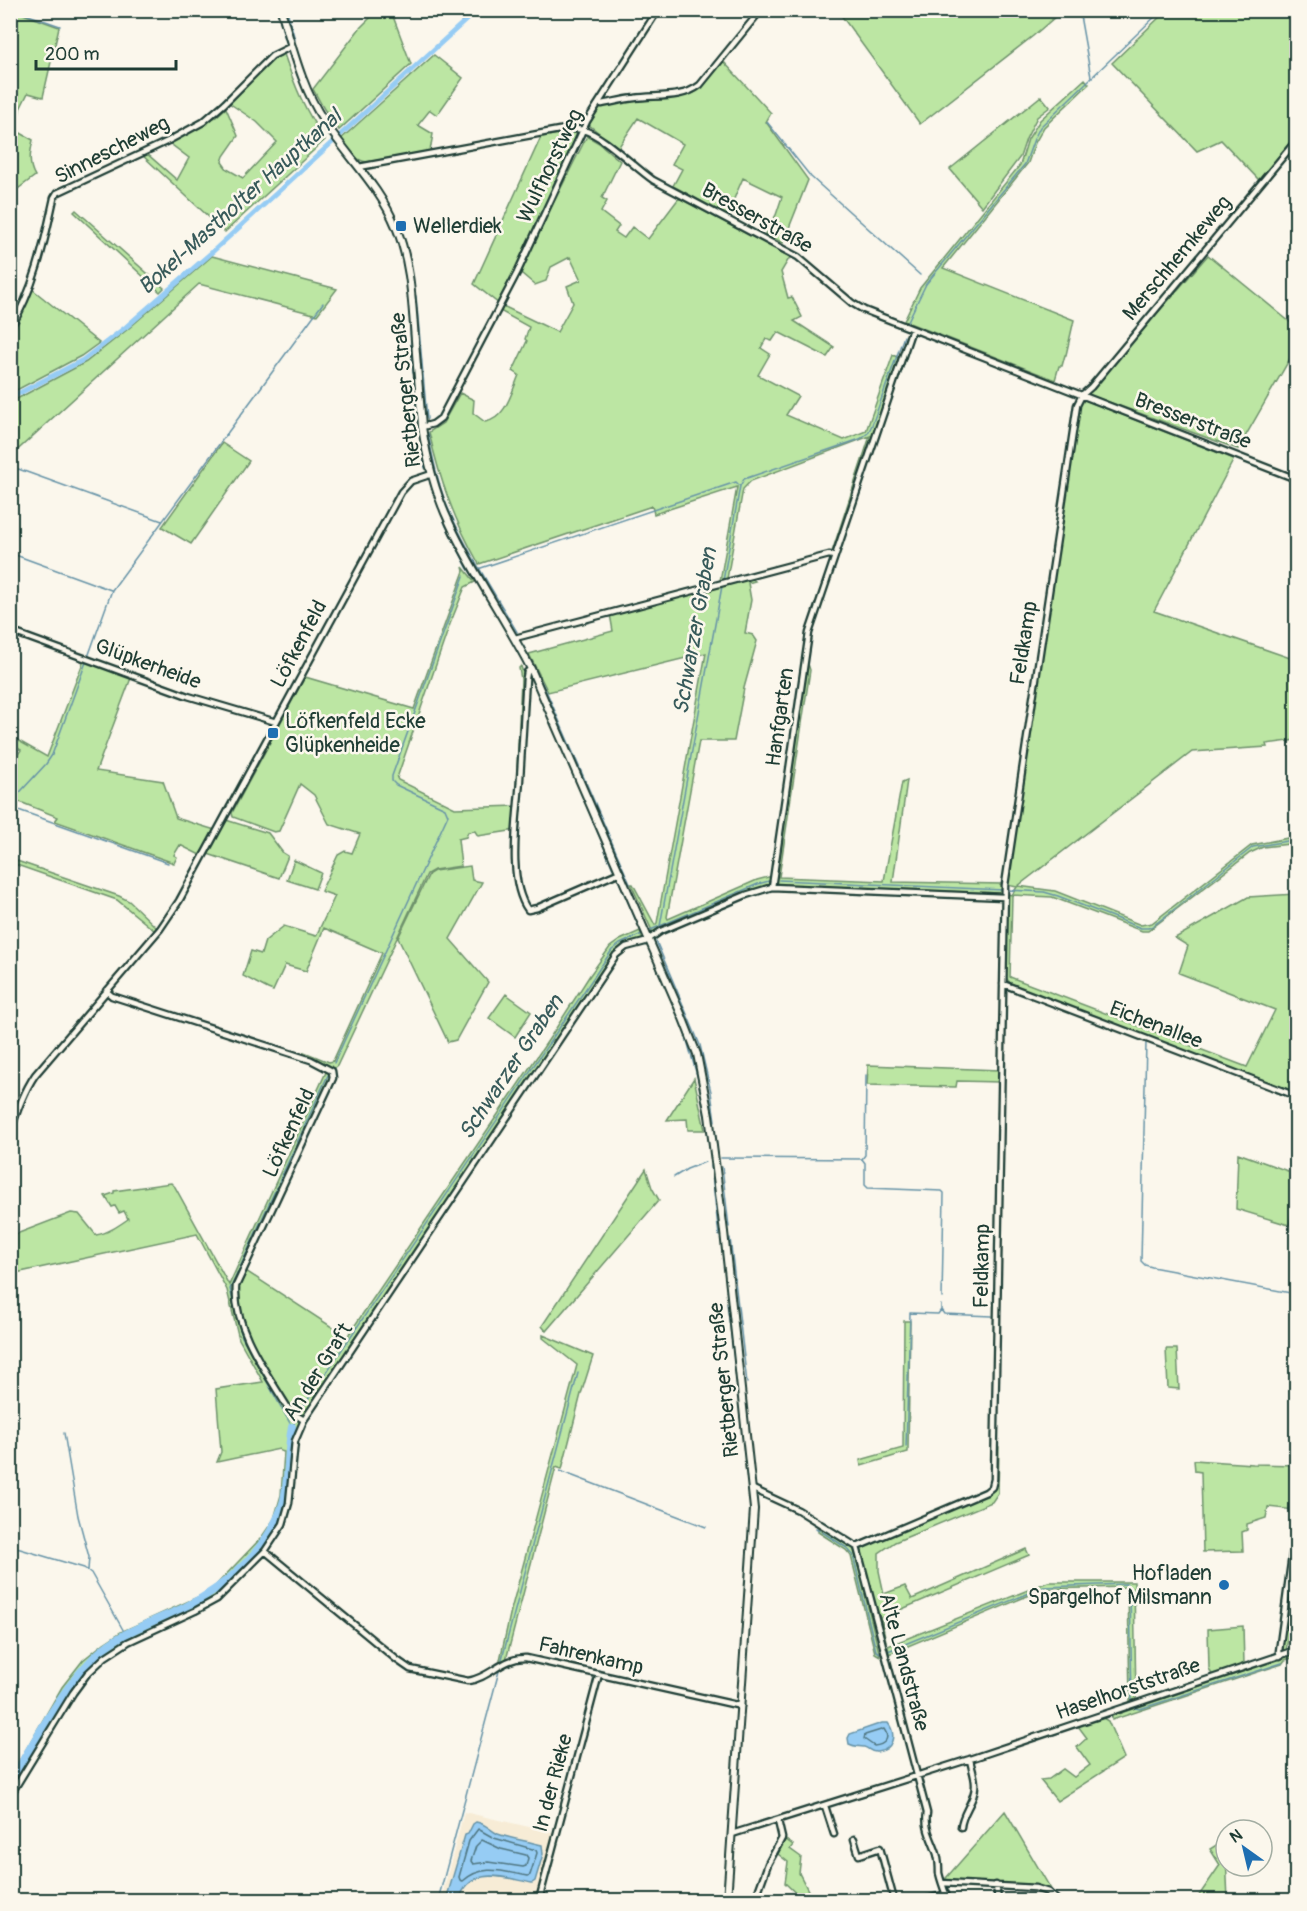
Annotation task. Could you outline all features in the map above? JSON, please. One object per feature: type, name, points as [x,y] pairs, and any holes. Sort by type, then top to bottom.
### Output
[{"type":"main road","name":"Rietberger Straße","points":[[281,10],[309,95],[332,132],[377,190],[389,212],[405,254],[410,281],[422,427],[439,498],[456,538],[531,669],[649,938],[697,1054],[704,1084],[724,1233],[753,1489],[754,1533],[727,1900]]},
{"type":"street","name":"Wulfhorstweg","points":[[422,427],[433,424],[441,418],[517,273],[584,130],[658,10]]},
{"type":"street","points":[[599,103],[684,94],[693,91],[761,10]]},
{"type":"street","name":"Sinnescheweg","points":[[10,329],[22,310],[39,265],[57,193],[203,122],[272,56],[292,46]]},
{"type":"street","points":[[359,167],[560,130],[573,128],[584,130]]},
{"type":"street","name":"Bresserstraße","points":[[584,130],[601,139],[653,180],[798,257],[852,303],[864,310],[1296,479]]},
{"type":"street","name":"Merschhemkeweg","points":[[1082,395],[1296,141]]},
{"type":"street","name":"Hanfgarten","points":[[772,887],[809,633],[911,328]]},
{"type":"street","name":"Feldkamp","points":[[857,1546],[986,1492],[992,1488],[994,1479],[1004,896],[1077,405],[1082,395]]},
{"type":"street","name":"Löfkenfeld","points":[[10,1134],[15,1116],[35,1075],[160,929],[179,901],[401,492],[411,482],[432,474]]},
{"type":"street","points":[[515,638],[727,581],[829,555],[834,556]]},
{"type":"street","name":"Glüpkerheide","points":[[10,632],[188,696],[276,722]]},
{"type":"street","points":[[531,669],[527,672],[526,678],[516,839],[516,870],[523,903],[528,910],[537,908],[620,872]]},
{"type":"street","points":[[649,938],[746,895],[772,887],[1004,896]]},
{"type":"street","name":"An der Graft","points":[[10,1796],[87,1674],[105,1657],[128,1642],[217,1599],[265,1551],[283,1524],[289,1503],[296,1441],[303,1419],[616,955],[626,947],[649,938]]},
{"type":"street","name":"Eichenallee","points":[[1003,984],[1296,1096]]},
{"type":"street","name":"Löfkenfeld","points":[[106,991],[112,996],[311,1060],[332,1071],[333,1078],[236,1286],[235,1296],[245,1334],[288,1408],[303,1419]]},
{"type":"street","points":[[753,1489],[798,1510],[857,1546]]},
{"type":"street","points":[[1280,1656],[1278,1651],[1296,1526]]},
{"type":"street","name":"Alte Landstraße","points":[[857,1546],[948,1900]]},
{"type":"street","name":"Fahrenkamp","points":[[265,1551],[410,1669],[468,1681],[477,1680],[500,1665],[518,1658],[741,1706]]},
{"type":"street","name":"Haselhorststraße","points":[[732,1834],[969,1760],[1296,1650]]},
{"type":"street","name":"In der Rieke","points":[[539,1900],[599,1674]]},
{"type":"street","points":[[961,1827],[962,1819],[973,1796],[975,1784],[969,1760]]},
{"type":"street","points":[[825,1806],[834,1834]]},
{"type":"street","points":[[755,1900],[768,1864],[782,1838],[778,1821]]},
{"type":"street","points":[[854,1839],[859,1855],[880,1848],[894,1900]]},
{"type":"street","points":[[942,1883],[1035,1888],[1048,1892],[1057,1900]]},
{"type":"street","points":[[996,1886],[998,1900]]},
{"type":"street","points":[[923,1900],[946,1894]]},
{"type":"shaded area","points":[[464,1812],[555,1833],[537,1900],[441,1900]]},
{"type":"green space","points":[[378,10],[391,11],[411,64],[339,130],[313,89],[360,28]]},
{"type":"green space","points":[[10,11],[59,27],[43,97],[28,93],[20,109],[17,131],[33,140],[30,158],[35,176],[11,194]]},
{"type":"green space","points":[[838,11],[1062,11],[920,124]]},
{"type":"green space","points":[[1166,11],[1296,11],[1296,135],[1259,180],[1221,140],[1197,151],[1112,63]]},
{"type":"green space","points":[[284,54],[301,98],[325,140],[225,232],[142,155],[146,153],[177,180],[189,158],[168,142],[216,117],[226,108],[238,136],[222,162],[227,169],[243,178],[277,142],[257,122],[229,103],[274,58]]},
{"type":"green space","points":[[434,55],[463,78],[437,115],[430,110],[418,125],[433,134],[430,151],[367,162],[354,156],[341,139]]},
{"type":"green space","points":[[723,61],[771,113],[766,122],[808,180],[783,243],[765,234],[776,215],[782,197],[743,178],[727,215],[673,186],[682,169],[672,164],[683,144],[638,118],[618,148],[589,125],[600,106],[694,93]]},
{"type":"green space","points":[[1085,79],[1089,84],[1044,127],[1028,163],[943,268],[1074,320],[1066,355],[1062,366],[1059,366],[1055,380],[904,321],[920,288],[1020,165],[1028,139],[1040,120]]},
{"type":"green space","points":[[1041,96],[1050,107],[1037,117],[1020,157],[982,207],[950,169]]},
{"type":"green space","points":[[573,132],[577,136],[499,304],[474,284],[541,137]]},
{"type":"green space","points":[[587,136],[620,161],[602,198],[607,201],[601,212],[619,226],[615,232],[624,238],[632,227],[648,239],[679,198],[790,257],[781,272],[788,298],[792,297],[802,317],[794,321],[834,347],[827,357],[778,332],[772,341],[766,339],[761,348],[770,354],[758,375],[798,396],[786,415],[844,440],[866,431],[893,355],[899,358],[876,433],[835,550],[832,552],[870,436],[751,481],[743,489],[727,579],[720,581],[737,487],[654,514],[652,506],[479,564],[462,532],[449,500],[429,432],[443,423],[460,393],[474,400],[473,413],[485,422],[498,416],[503,410],[519,375],[513,371],[527,341],[525,339],[529,327],[500,311],[503,306],[557,332],[573,303],[567,286],[581,280],[570,257],[551,267],[546,281],[535,285],[520,270]]},
{"type":"green space","points":[[76,210],[164,288],[160,292],[74,212]]},
{"type":"green space","points":[[1208,255],[1296,327],[1296,348],[1238,449],[1087,394]]},
{"type":"green space","points":[[212,256],[337,289],[317,315],[199,284],[11,456],[11,402],[86,362]]},
{"type":"green space","points":[[32,289],[99,343],[81,356],[11,393],[11,332],[24,310]]},
{"type":"green space","points":[[1082,399],[1234,459],[1154,611],[1296,660],[1296,740],[1266,744],[1267,747],[1192,752],[1018,886],[1055,891],[1141,925],[1152,923],[1252,845],[1288,838],[1289,844],[1263,847],[1250,853],[1148,931],[1142,931],[1052,897],[1012,895],[1017,887],[1007,885],[1078,405]]},
{"type":"green space","points":[[222,443],[249,461],[191,544],[162,527]]},
{"type":"green space","points":[[463,567],[475,582],[465,587],[450,624],[397,778],[455,808],[518,806],[516,830],[478,836],[475,831],[468,832],[466,837],[458,839],[461,866],[434,870],[427,874],[337,1066],[333,1069],[302,1056],[304,1052],[329,1062],[333,1061],[382,953],[324,928],[306,971],[285,965],[273,991],[243,976],[251,951],[261,954],[265,941],[284,926],[316,936],[335,896],[321,891],[338,855],[345,851],[352,853],[360,834],[329,824],[314,795],[300,784],[279,831],[274,832],[233,817],[232,813],[305,677],[414,709],[464,571]]},
{"type":"green space","points":[[750,577],[755,581],[748,583],[751,600],[745,633],[753,635],[757,641],[744,688],[734,741],[699,741],[667,917],[668,919],[757,880],[772,876],[768,886],[653,933],[631,884],[655,925],[706,653],[548,692],[529,654],[613,631],[610,614]]},
{"type":"green space","points":[[806,658],[810,670],[779,877],[884,881],[902,782],[907,780],[893,882],[1002,884],[1002,893],[775,886]]},
{"type":"green space","points":[[84,660],[131,678],[96,771],[163,781],[176,818],[215,830],[200,855],[180,845],[174,855],[177,857],[174,863],[55,821],[58,817],[20,802],[11,811],[11,764],[21,750],[11,744],[10,736],[47,757]]},
{"type":"green space","points":[[521,666],[524,677],[518,794],[516,791],[521,679],[519,668]]},
{"type":"green space","points":[[226,820],[268,833],[283,853],[288,856],[279,878],[208,854]]},
{"type":"green space","points":[[11,859],[119,896],[129,901],[157,928],[155,931],[117,900],[11,863]]},
{"type":"green space","points":[[294,860],[321,873],[315,889],[287,880]]},
{"type":"green space","points":[[470,866],[472,880],[482,882],[450,939],[488,982],[456,1040],[448,1042],[398,938],[429,874],[434,871]]},
{"type":"green space","points":[[1007,894],[1012,895],[1010,977],[1247,1067],[1275,1010],[1179,973],[1188,946],[1175,938],[1248,897],[1296,894],[1296,1094],[1012,985],[1006,978]]},
{"type":"green space","points":[[640,931],[643,941],[626,946],[597,980],[304,1415],[289,1406],[255,1348],[241,1315],[238,1288],[246,1271],[347,1337],[610,947]]},
{"type":"green space","points":[[506,994],[531,1012],[515,1037],[489,1018]]},
{"type":"green space","points":[[868,1065],[999,1070],[999,1082],[957,1081],[956,1087],[867,1085]]},
{"type":"green space","points":[[327,1070],[331,1077],[234,1286],[233,1296],[243,1335],[286,1409],[301,1423],[294,1441],[287,1503],[281,1523],[263,1549],[215,1597],[127,1641],[85,1673],[11,1794],[11,1775],[62,1687],[83,1660],[121,1632],[202,1595],[216,1585],[261,1538],[274,1519],[281,1495],[284,1452],[279,1449],[217,1462],[221,1452],[216,1389],[263,1382],[239,1339],[227,1290],[197,1234],[11,1274],[11,1236],[71,1213],[79,1214],[96,1235],[105,1233],[128,1219],[124,1211],[119,1213],[115,1206],[112,1207],[105,1196],[114,1191],[171,1183],[229,1285]]},
{"type":"green space","points":[[694,1078],[705,1130],[688,1130],[687,1119],[667,1120]]},
{"type":"green space","points":[[1238,1153],[1296,1174],[1296,1205],[1294,1205],[1289,1225],[1236,1209]]},
{"type":"green space","points":[[646,1169],[652,1188],[659,1200],[546,1331],[542,1326]]},
{"type":"green space","points":[[904,1321],[910,1321],[908,1452],[861,1466],[860,1460],[903,1448]]},
{"type":"green space","points":[[543,1335],[593,1356],[562,1469],[556,1467],[506,1660],[500,1660],[511,1610],[577,1365],[543,1338]]},
{"type":"green space","points":[[1166,1349],[1177,1349],[1179,1389],[1168,1388]]},
{"type":"green space","points":[[997,1447],[999,1447],[998,1493],[992,1502],[895,1542],[879,1553],[879,1571],[884,1594],[905,1586],[912,1599],[1026,1549],[1029,1555],[881,1618],[886,1641],[884,1641],[862,1548],[987,1494],[996,1479]]},
{"type":"green space","points":[[1194,1460],[1296,1465],[1295,1510],[1268,1507],[1266,1518],[1247,1524],[1247,1530],[1242,1532],[1243,1551],[1203,1552],[1201,1472],[1195,1471]]},
{"type":"green space","points":[[818,1525],[854,1549],[880,1656],[875,1653],[851,1556],[846,1550],[818,1532]]},
{"type":"green space","points":[[1296,1544],[1296,1581],[1286,1651],[1281,1650]]},
{"type":"green space","points":[[1048,1582],[1134,1582],[1136,1699],[1130,1701],[1128,1590],[1126,1587],[1044,1589],[889,1654],[888,1646]]},
{"type":"green space","points":[[1243,1626],[1244,1665],[1212,1675],[1209,1668],[1208,1629]]},
{"type":"green space","points":[[1296,1653],[1296,1657],[1285,1660],[1282,1664],[1112,1720],[1112,1716]]},
{"type":"green space","points":[[1103,1718],[1108,1721],[1124,1758],[1057,1801],[1040,1780],[1049,1779],[1063,1769],[1074,1777],[1090,1765],[1077,1747],[1087,1738],[1078,1726]]},
{"type":"green space","points":[[1005,1811],[1052,1891],[946,1881],[946,1878]]},
{"type":"green space","points":[[786,1840],[793,1845],[790,1849],[801,1857],[799,1873],[813,1900],[803,1900],[785,1883],[788,1862],[778,1854]]},
{"type":"green space","points":[[1214,1874],[1214,1878],[1227,1878],[1228,1900],[1196,1900]]},
{"type":"water","points":[[888,1723],[893,1737],[887,1748],[875,1752],[849,1744],[850,1734]]},
{"type":"water","points":[[476,1822],[498,1834],[542,1845],[543,1854],[535,1881],[532,1883],[500,1877],[480,1877],[464,1889],[459,1900],[446,1900],[465,1835]]},
{"type":"waterway","points":[[14,10],[60,26]]},
{"type":"waterway","points":[[277,10],[286,42]]},
{"type":"waterway","points":[[287,10],[295,40]]},
{"type":"waterway","name":"Bokel-Mastholter Hauptkanal","points":[[460,26],[465,10]]},
{"type":"waterway","name":"Bokel-Mastholter Hauptkanal","points":[[10,398],[83,360],[126,327],[210,254],[477,10]]},
{"type":"waterway","points":[[1079,10],[1091,77]]},
{"type":"waterway","name":"Schwarzer Graben","points":[[907,323],[926,284],[1025,164],[1040,127],[1162,10]]},
{"type":"waterway","points":[[767,122],[811,177],[920,275]]},
{"type":"waterway","points":[[416,296],[427,419]]},
{"type":"waterway","points":[[88,657],[112,590],[323,303]]},
{"type":"waterway","points":[[409,307],[410,324]]},
{"type":"waterway","points":[[410,329],[413,373]]},
{"type":"waterway","name":"Schwarzer Graben","points":[[723,581],[740,486],[744,479],[860,439],[868,433],[904,336]]},
{"type":"waterway","points":[[414,378],[418,425]]},
{"type":"waterway","points":[[419,429],[425,468]]},
{"type":"waterway","points":[[428,433],[445,501],[479,568],[517,632]]},
{"type":"waterway","points":[[10,466],[162,521]]},
{"type":"waterway","points":[[478,569],[736,482],[740,486]]},
{"type":"waterway","points":[[430,483],[446,526],[479,585]]},
{"type":"waterway","points":[[10,553],[111,590]]},
{"type":"waterway","points":[[334,1063],[448,815],[445,808],[396,785],[392,781],[392,776],[464,576]]},
{"type":"waterway","name":"Schwarzer Graben","points":[[648,931],[660,926],[722,586]]},
{"type":"waterway","points":[[501,622],[510,637]]},
{"type":"waterway","points":[[512,642],[525,665]]},
{"type":"waterway","points":[[523,645],[548,695],[630,884]]},
{"type":"waterway","points":[[10,803],[52,755],[86,662]]},
{"type":"waterway","points":[[574,776],[613,869]]},
{"type":"waterway","points":[[10,807],[168,863]]},
{"type":"waterway","points":[[1291,841],[1296,840]]},
{"type":"waterway","points":[[1008,890],[1044,892],[1141,928],[1148,928],[1253,847],[1287,841]]},
{"type":"waterway","points":[[618,879],[637,923]]},
{"type":"waterway","points":[[779,880],[1003,890]]},
{"type":"waterway","points":[[660,926],[769,881]]},
{"type":"waterway","name":"Schwarzer Graben","points":[[292,1427],[303,1407],[612,950],[644,933]]},
{"type":"waterway","points":[[656,941],[700,1045],[715,1121]]},
{"type":"waterway","points":[[649,949],[682,1025]]},
{"type":"waterway","points":[[684,1030],[700,1086],[705,1117]]},
{"type":"waterway","points":[[1146,1042],[1141,1261],[1152,1267],[1296,1294]]},
{"type":"waterway","points":[[291,1425],[242,1337],[230,1289],[328,1075]]},
{"type":"waterway","points":[[862,1159],[865,1155],[866,1075]]},
{"type":"waterway","points":[[721,1158],[862,1159],[865,1163],[865,1185],[868,1188],[942,1191],[944,1193],[942,1298]]},
{"type":"waterway","points":[[674,1177],[705,1162]]},
{"type":"waterway","points":[[711,1166],[719,1236]]},
{"type":"waterway","points":[[722,1167],[729,1227]]},
{"type":"waterway","points":[[730,1238],[747,1383]]},
{"type":"waterway","points":[[727,1303],[742,1424]]},
{"type":"waterway","points":[[941,1305],[944,1314],[992,1316]]},
{"type":"waterway","points":[[906,1447],[910,1313],[938,1314],[941,1310]]},
{"type":"waterway","points":[[502,1659],[578,1373]]},
{"type":"waterway","name":"Schwarzer Graben","points":[[10,1782],[64,1693],[104,1648],[132,1631],[201,1599],[232,1576],[258,1548],[278,1517],[284,1500],[292,1427]]},
{"type":"waterway","points":[[64,1433],[78,1516],[89,1557],[88,1570]]},
{"type":"waterway","points":[[560,1471],[706,1527]]},
{"type":"waterway","points":[[816,1528],[847,1548],[853,1555],[876,1651],[881,1653]]},
{"type":"waterway","points":[[10,1546],[84,1568],[91,1573],[126,1635]]},
{"type":"waterway","points":[[888,1651],[1044,1587],[1126,1584],[1130,1588],[1132,1701]]},
{"type":"waterway","points":[[1135,1708],[1140,1709],[1282,1663]]},
{"type":"waterway","points":[[438,1900],[499,1671]]},
{"type":"place","name":"Wellerdiek","points":[[401,226]]},
{"type":"place","name":"Löfkenfeld Ecke Glüpkenheide","points":[[273,733]]},
{"type":"place","name":"Hofladen Spargelhof Milsmann","points":[[1224,1585]]}]
